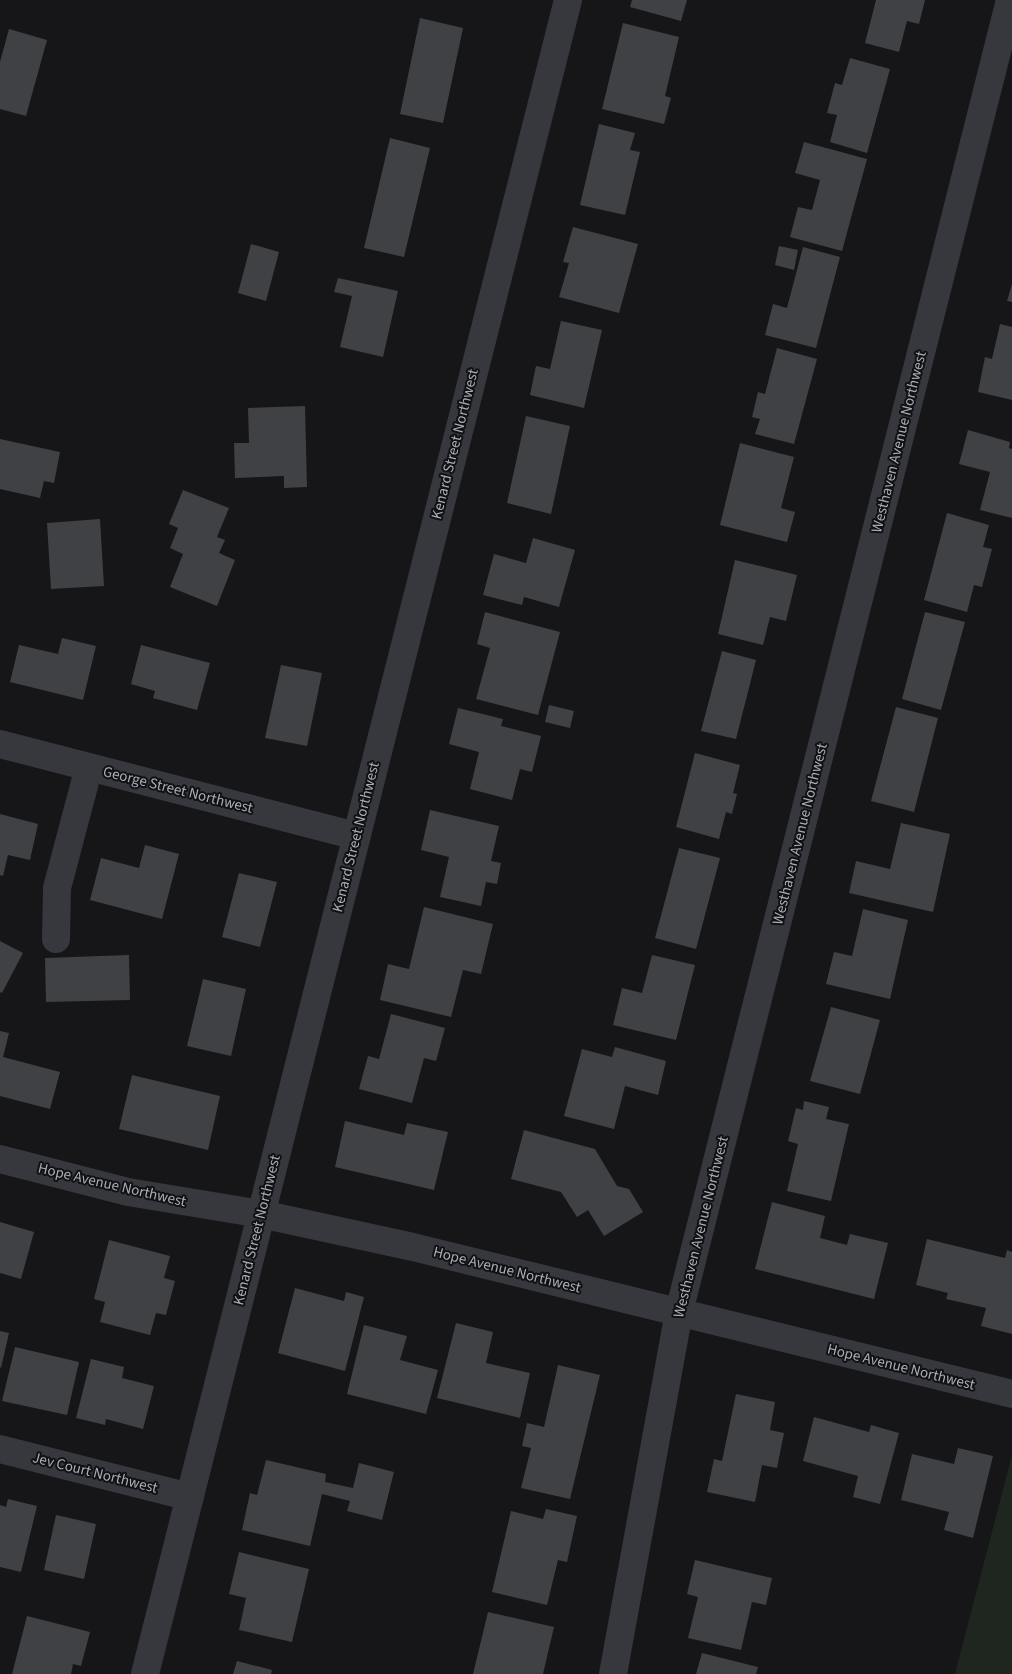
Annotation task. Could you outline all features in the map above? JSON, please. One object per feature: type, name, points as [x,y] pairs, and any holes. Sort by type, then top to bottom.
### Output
[{"type":"street","name":"Kenard Street Northwest","points":[[145,1674],[568,0]]},
{"type":"street","name":"Westhaven Avenue Northwest","points":[[612,1674],[679,1312],[1010,0]]},
{"type":"street","name":"George Street Northwest","points":[[0,744],[356,836]]},
{"type":"street","points":[[56,939],[57,888],[89,767]]},
{"type":"street","name":"Hope Avenue Northwest","points":[[0,1159],[128,1192],[261,1214],[414,1247],[1012,1394]]},
{"type":"street","name":"Jev Court Northwest","points":[[0,1449],[190,1497]]},
{"type":"shaded area","points":[[1012,1455],[1012,1674],[955,1674]]},
{"type":"building","points":[[632,0],[687,0],[681,21],[630,7]]},
{"type":"building","points":[[876,0],[925,0],[919,24],[907,21],[899,52],[865,43]]},
{"type":"building","points":[[420,18],[463,28],[443,123],[400,114]]},
{"type":"building","points":[[623,23],[679,37],[665,96],[671,98],[664,124],[602,109]]},
{"type":"building","points":[[9,29],[47,40],[26,116],[0,109],[0,62]]},
{"type":"building","points":[[850,58],[890,69],[867,153],[830,142],[837,115],[827,113],[835,83],[842,85]]},
{"type":"building","points":[[599,124],[635,133],[630,150],[640,152],[625,215],[580,205]]},
{"type":"building","points":[[390,138],[430,148],[404,257],[364,248]]},
{"type":"building","points":[[804,142],[867,159],[842,251],[790,237],[798,207],[812,210],[820,180],[795,173]]},
{"type":"building","points":[[573,227],[638,244],[619,313],[559,297],[569,263],[563,262]]},
{"type":"building","points":[[251,244],[279,252],[266,301],[238,293]]},
{"type":"building","points":[[779,246],[798,250],[794,270],[775,265]]},
{"type":"building","points":[[803,247],[840,257],[816,348],[765,335],[773,304],[787,308]]},
{"type":"building","points":[[338,278],[398,291],[383,357],[340,347],[352,296],[334,292]]},
{"type":"building","points":[[1012,284],[1012,302],[1007,301]]},
{"type":"building","points":[[561,321],[602,330],[584,408],[530,395],[536,366],[550,369]]},
{"type":"building","points":[[1000,324],[1012,327],[1012,400],[978,392],[985,357],[992,359]]},
{"type":"building","points":[[777,348],[817,359],[794,444],[755,434],[760,419],[752,417],[758,392],[765,394]]},
{"type":"building","points":[[305,406],[307,487],[284,488],[284,476],[235,478],[234,443],[249,443],[248,408]]},
{"type":"building","points":[[526,416],[570,426],[551,514],[507,503]]},
{"type":"building","points":[[968,430],[1010,442],[1009,448],[1012,449],[1012,518],[980,510],[990,472],[959,464]]},
{"type":"building","points":[[0,439],[60,452],[54,483],[44,481],[40,498],[0,489]]},
{"type":"building","points":[[740,443],[794,457],[781,508],[795,512],[787,542],[720,525]]},
{"type":"building","points":[[183,490],[229,508],[217,537],[225,540],[219,553],[235,560],[217,606],[170,587],[183,554],[170,548],[178,528],[169,524]]},
{"type":"building","points":[[947,513],[989,525],[983,547],[992,549],[982,587],[974,585],[967,612],[924,600]]},
{"type":"building","points":[[100,519],[104,586],[51,589],[47,523]]},
{"type":"building","points":[[533,538],[575,550],[559,607],[524,597],[522,605],[483,595],[494,554],[526,563]]},
{"type":"building","points":[[735,560],[797,575],[786,621],[770,617],[763,645],[718,634]]},
{"type":"building","points":[[485,612],[560,632],[538,715],[476,699],[490,648],[477,644]]},
{"type":"building","points":[[925,612],[965,622],[941,710],[902,699]]},
{"type":"building","points":[[62,638],[96,646],[83,700],[10,682],[19,645],[58,654]]},
{"type":"building","points":[[141,645],[210,663],[197,710],[153,698],[155,691],[131,684]]},
{"type":"building","points":[[722,651],[756,660],[736,739],[701,731]]},
{"type":"building","points":[[281,665],[322,673],[307,746],[265,738]]},
{"type":"building","points":[[549,705],[574,711],[570,728],[545,722]]},
{"type":"building","points":[[896,707],[938,718],[914,812],[871,801]]},
{"type":"building","points":[[458,708],[503,719],[501,726],[541,736],[532,772],[520,769],[512,800],[470,789],[479,752],[449,744]]},
{"type":"building","points":[[695,753],[740,765],[733,793],[737,794],[732,814],[726,812],[719,839],[676,827]]},
{"type":"building","points":[[430,810],[499,826],[491,861],[501,863],[497,884],[486,882],[481,906],[440,897],[449,857],[421,850]]},
{"type":"building","points":[[0,814],[38,824],[30,860],[8,855],[3,876],[0,875]]},
{"type":"building","points":[[901,823],[950,834],[933,912],[849,893],[856,861],[890,869]]},
{"type":"building","points":[[145,845],[179,854],[162,919],[90,900],[101,858],[139,868]]},
{"type":"building","points":[[679,848],[720,858],[696,949],[655,938]]},
{"type":"building","points":[[239,873],[277,882],[260,947],[222,937]]},
{"type":"building","points":[[424,907],[493,924],[481,974],[463,970],[451,1017],[380,1000],[388,964],[409,969]]},
{"type":"building","points":[[863,909],[908,920],[890,999],[826,984],[834,952],[852,956]]},
{"type":"building","points":[[0,941],[23,953],[2,993],[0,992]]},
{"type":"building","points":[[129,955],[130,1000],[46,1002],[45,958]]},
{"type":"building","points":[[652,955],[695,965],[676,1040],[613,1025],[622,988],[642,993]]},
{"type":"building","points":[[203,979],[246,989],[231,1056],[187,1046]]},
{"type":"building","points":[[831,1007],[880,1020],[860,1094],[810,1081]]},
{"type":"building","points":[[391,1014],[445,1028],[436,1061],[424,1058],[412,1103],[359,1089],[368,1056],[379,1059]]},
{"type":"building","points":[[0,1031],[9,1033],[3,1057],[60,1072],[50,1109],[0,1096]]},
{"type":"building","points":[[615,1047],[666,1061],[658,1095],[625,1086],[614,1129],[564,1116],[582,1049],[612,1057]]},
{"type":"building","points":[[132,1075],[220,1096],[208,1150],[119,1129]]},
{"type":"building","points":[[804,1101],[829,1107],[826,1119],[849,1124],[831,1201],[787,1191],[798,1144],[788,1141],[796,1108],[803,1110]]},
{"type":"building","points":[[345,1121],[404,1135],[407,1123],[448,1132],[434,1190],[335,1167]]},
{"type":"building","points":[[524,1130],[595,1149],[617,1186],[629,1189],[643,1212],[604,1236],[588,1210],[577,1217],[561,1192],[511,1179]]},
{"type":"building","points":[[772,1202],[825,1216],[820,1238],[847,1245],[850,1234],[888,1243],[874,1299],[755,1269]]},
{"type":"building","points":[[0,1222],[34,1232],[21,1279],[0,1273]]},
{"type":"building","points":[[927,1239],[1005,1258],[1007,1250],[1012,1252],[1012,1334],[981,1326],[986,1308],[946,1299],[948,1293],[916,1285]]},
{"type":"building","points":[[109,1240],[170,1256],[164,1278],[175,1281],[166,1315],[156,1313],[150,1335],[100,1322],[105,1302],[94,1299]]},
{"type":"building","points":[[295,1288],[344,1301],[346,1292],[364,1297],[345,1371],[278,1353]]},
{"type":"building","points":[[456,1323],[493,1332],[486,1363],[530,1373],[520,1418],[437,1398]]},
{"type":"building","points":[[364,1325],[407,1336],[400,1360],[438,1370],[426,1414],[347,1394]]},
{"type":"building","points":[[0,1331],[9,1333],[1,1368],[0,1367]]},
{"type":"building","points":[[15,1347],[79,1362],[67,1415],[2,1401]]},
{"type":"building","points":[[91,1359],[124,1367],[122,1378],[154,1386],[143,1429],[106,1419],[105,1425],[76,1418]]},
{"type":"building","points":[[558,1365],[600,1375],[570,1499],[521,1488],[531,1448],[522,1446],[527,1423],[544,1427]]},
{"type":"building","points":[[736,1394],[775,1402],[770,1430],[784,1433],[777,1468],[762,1465],[755,1502],[707,1492],[714,1459],[722,1461]]},
{"type":"building","points":[[814,1417],[869,1432],[871,1425],[899,1433],[880,1504],[853,1497],[858,1476],[803,1461]]},
{"type":"building","points":[[958,1448],[993,1456],[973,1538],[944,1530],[949,1512],[901,1500],[912,1454],[954,1464]]},
{"type":"building","points":[[266,1460],[326,1474],[325,1482],[353,1488],[359,1463],[394,1472],[382,1520],[347,1511],[350,1501],[322,1494],[310,1546],[242,1530],[250,1493],[257,1495]]},
{"type":"building","points":[[8,1499],[37,1506],[21,1572],[0,1567],[0,1505],[6,1507]]},
{"type":"building","points":[[546,1509],[577,1516],[567,1562],[558,1560],[547,1605],[492,1592],[511,1511],[543,1519]]},
{"type":"building","points":[[56,1515],[96,1524],[84,1579],[44,1570]]},
{"type":"building","points":[[239,1552],[309,1569],[292,1642],[239,1630],[246,1598],[229,1594]]},
{"type":"building","points":[[695,1560],[772,1578],[766,1605],[752,1602],[741,1650],[688,1638],[698,1597],[687,1594]]},
{"type":"building","points":[[488,1612],[554,1627],[543,1674],[473,1674]]},
{"type":"building","points":[[27,1616],[90,1632],[81,1666],[73,1664],[71,1674],[12,1674]]},
{"type":"building","points":[[702,1653],[758,1667],[756,1674],[696,1674]]},
{"type":"building","points":[[237,1661],[272,1670],[271,1674],[233,1674]]}]
